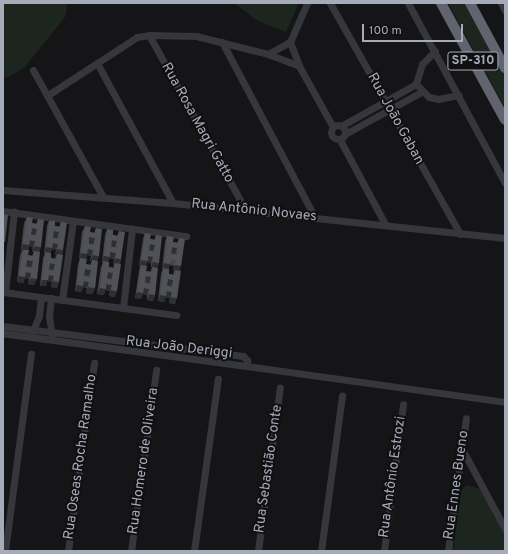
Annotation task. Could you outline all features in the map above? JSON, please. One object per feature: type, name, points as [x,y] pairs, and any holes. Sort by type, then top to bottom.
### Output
[{"type":"highway","name":"SP-310","points":[[441,3],[505,120]]},
{"type":"highway","name":"SP-310","points":[[470,3],[505,68]]},
{"type":"street","points":[[268,54],[290,42],[307,3]]},
{"type":"street","name":"Rua João Gaban","points":[[330,3],[460,234]]},
{"type":"street","points":[[408,3],[505,182]]},
{"type":"street","points":[[501,3],[505,11]]},
{"type":"street","points":[[48,95],[137,38],[149,35],[196,36],[268,54],[300,66]]},
{"type":"street","name":"Rua Rosa Magri Gatto","points":[[149,35],[246,212]]},
{"type":"street","points":[[222,42],[315,218]]},
{"type":"street","points":[[290,42],[300,66],[343,137],[385,224]]},
{"type":"street","points":[[421,92],[343,137],[331,136],[337,126],[416,84],[422,64],[435,51]]},
{"type":"street","points":[[97,63],[173,203]]},
{"type":"street","points":[[33,70],[103,197]]},
{"type":"street","points":[[416,84],[421,92],[438,99],[459,95]]},
{"type":"street","name":"Rua Antônio Novaes","points":[[3,190],[173,203],[246,212],[385,224],[460,234],[505,238]]},
{"type":"street","points":[[3,211],[186,236]]},
{"type":"street","points":[[14,212],[4,292],[176,315]]},
{"type":"street","points":[[62,300],[73,220]]},
{"type":"street","points":[[123,308],[132,229]]},
{"type":"street","points":[[32,333],[38,316],[41,297]]},
{"type":"street","points":[[51,298],[49,316],[52,336]]},
{"type":"street","name":"Rua João Deriggi","points":[[3,326],[32,333],[246,366],[505,402]]},
{"type":"street","name":"Rua João Deriggi","points":[[3,333],[32,333]]},
{"type":"street","points":[[5,551],[31,354]]},
{"type":"street","name":"Rua Oseas Rocha Ramalho","points":[[68,551],[94,363]]},
{"type":"street","name":"Rua Homero de Oliveira","points":[[131,551],[156,370]]},
{"type":"street","points":[[194,551],[218,379]]},
{"type":"street","name":"Rua Sebastião Conte","points":[[258,551],[280,387]]},
{"type":"street","points":[[321,551],[342,395]]},
{"type":"street","name":"Rua Antônio Estrozi","points":[[384,551],[403,404]]},
{"type":"street","name":"Rua Ennes Bueno","points":[[448,551],[466,418]]},
{"type":"street","points":[[462,449],[505,528]]},
{"type":"shaded area","points":[[3,3],[68,3],[65,17],[24,68],[8,77],[3,77]]},
{"type":"shaded area","points":[[234,3],[299,3],[286,32],[258,21]]},
{"type":"shaded area","points":[[448,3],[465,3],[505,76],[505,108]]},
{"type":"shaded area","points":[[467,485],[481,489],[505,533],[505,551],[453,551],[461,491]]},
{"type":"building","points":[[3,214],[8,215],[5,242],[3,242]]},
{"type":"building","points":[[27,217],[33,218],[32,223],[37,224],[38,219],[44,220],[41,247],[35,246],[35,241],[30,240],[29,245],[23,244]],"holes":[[[32,228],[37,229],[36,236],[31,235]]]},
{"type":"building","points":[[49,221],[55,221],[55,226],[60,227],[61,222],[67,223],[63,250],[57,249],[58,244],[53,243],[52,248],[46,247]],"holes":[[[54,231],[59,232],[58,239],[53,238]]]},
{"type":"building","points":[[85,226],[91,227],[90,232],[95,233],[96,228],[102,229],[99,256],[93,255],[93,250],[88,249],[87,254],[81,253]],"holes":[[[89,237],[95,238],[94,245],[89,244]]]},
{"type":"building","points":[[107,229],[113,230],[113,235],[118,236],[119,231],[125,232],[121,259],[115,258],[116,253],[110,252],[110,257],[104,256]],"holes":[[[112,240],[117,241],[116,248],[111,247]]]},
{"type":"building","points":[[145,233],[151,234],[150,239],[156,240],[156,235],[162,236],[159,263],[153,262],[153,257],[148,256],[148,261],[141,260]],"holes":[[[150,244],[155,245],[154,252],[149,251]]]},
{"type":"building","points":[[167,236],[174,237],[173,242],[178,243],[179,238],[185,239],[181,266],[175,265],[176,260],[171,259],[170,264],[164,263]],"holes":[[[172,247],[177,248],[177,255],[171,254]]]},
{"type":"building","points":[[23,250],[29,250],[28,255],[33,256],[34,251],[40,252],[37,279],[31,278],[31,273],[26,272],[25,277],[19,276]],"holes":[[[27,260],[33,261],[32,268],[26,267]]]},
{"type":"building","points":[[45,252],[51,253],[51,258],[56,259],[57,254],[63,255],[59,282],[53,281],[54,276],[49,275],[48,280],[42,280]],"holes":[[[50,263],[55,264],[54,271],[49,270]]]},
{"type":"building","points":[[80,258],[87,259],[86,264],[91,265],[92,260],[98,261],[95,288],[88,287],[89,282],[84,281],[83,286],[77,285]],"holes":[[[85,269],[91,270],[90,277],[84,276]]]},
{"type":"building","points":[[103,261],[109,262],[109,267],[114,268],[115,263],[121,264],[117,291],[111,290],[112,285],[106,284],[106,289],[100,288]],"holes":[[[108,272],[113,273],[112,280],[107,279]]]},
{"type":"building","points":[[141,265],[147,266],[146,271],[152,272],[152,267],[158,268],[155,295],[149,294],[149,289],[144,288],[143,293],[137,292]],"holes":[[[146,276],[151,277],[150,284],[145,283]]]},
{"type":"building","points":[[163,268],[169,269],[169,274],[174,275],[175,270],[181,271],[177,298],[171,297],[172,292],[167,291],[166,296],[160,295]],"holes":[[[168,279],[173,280],[173,287],[167,286]]]}]
